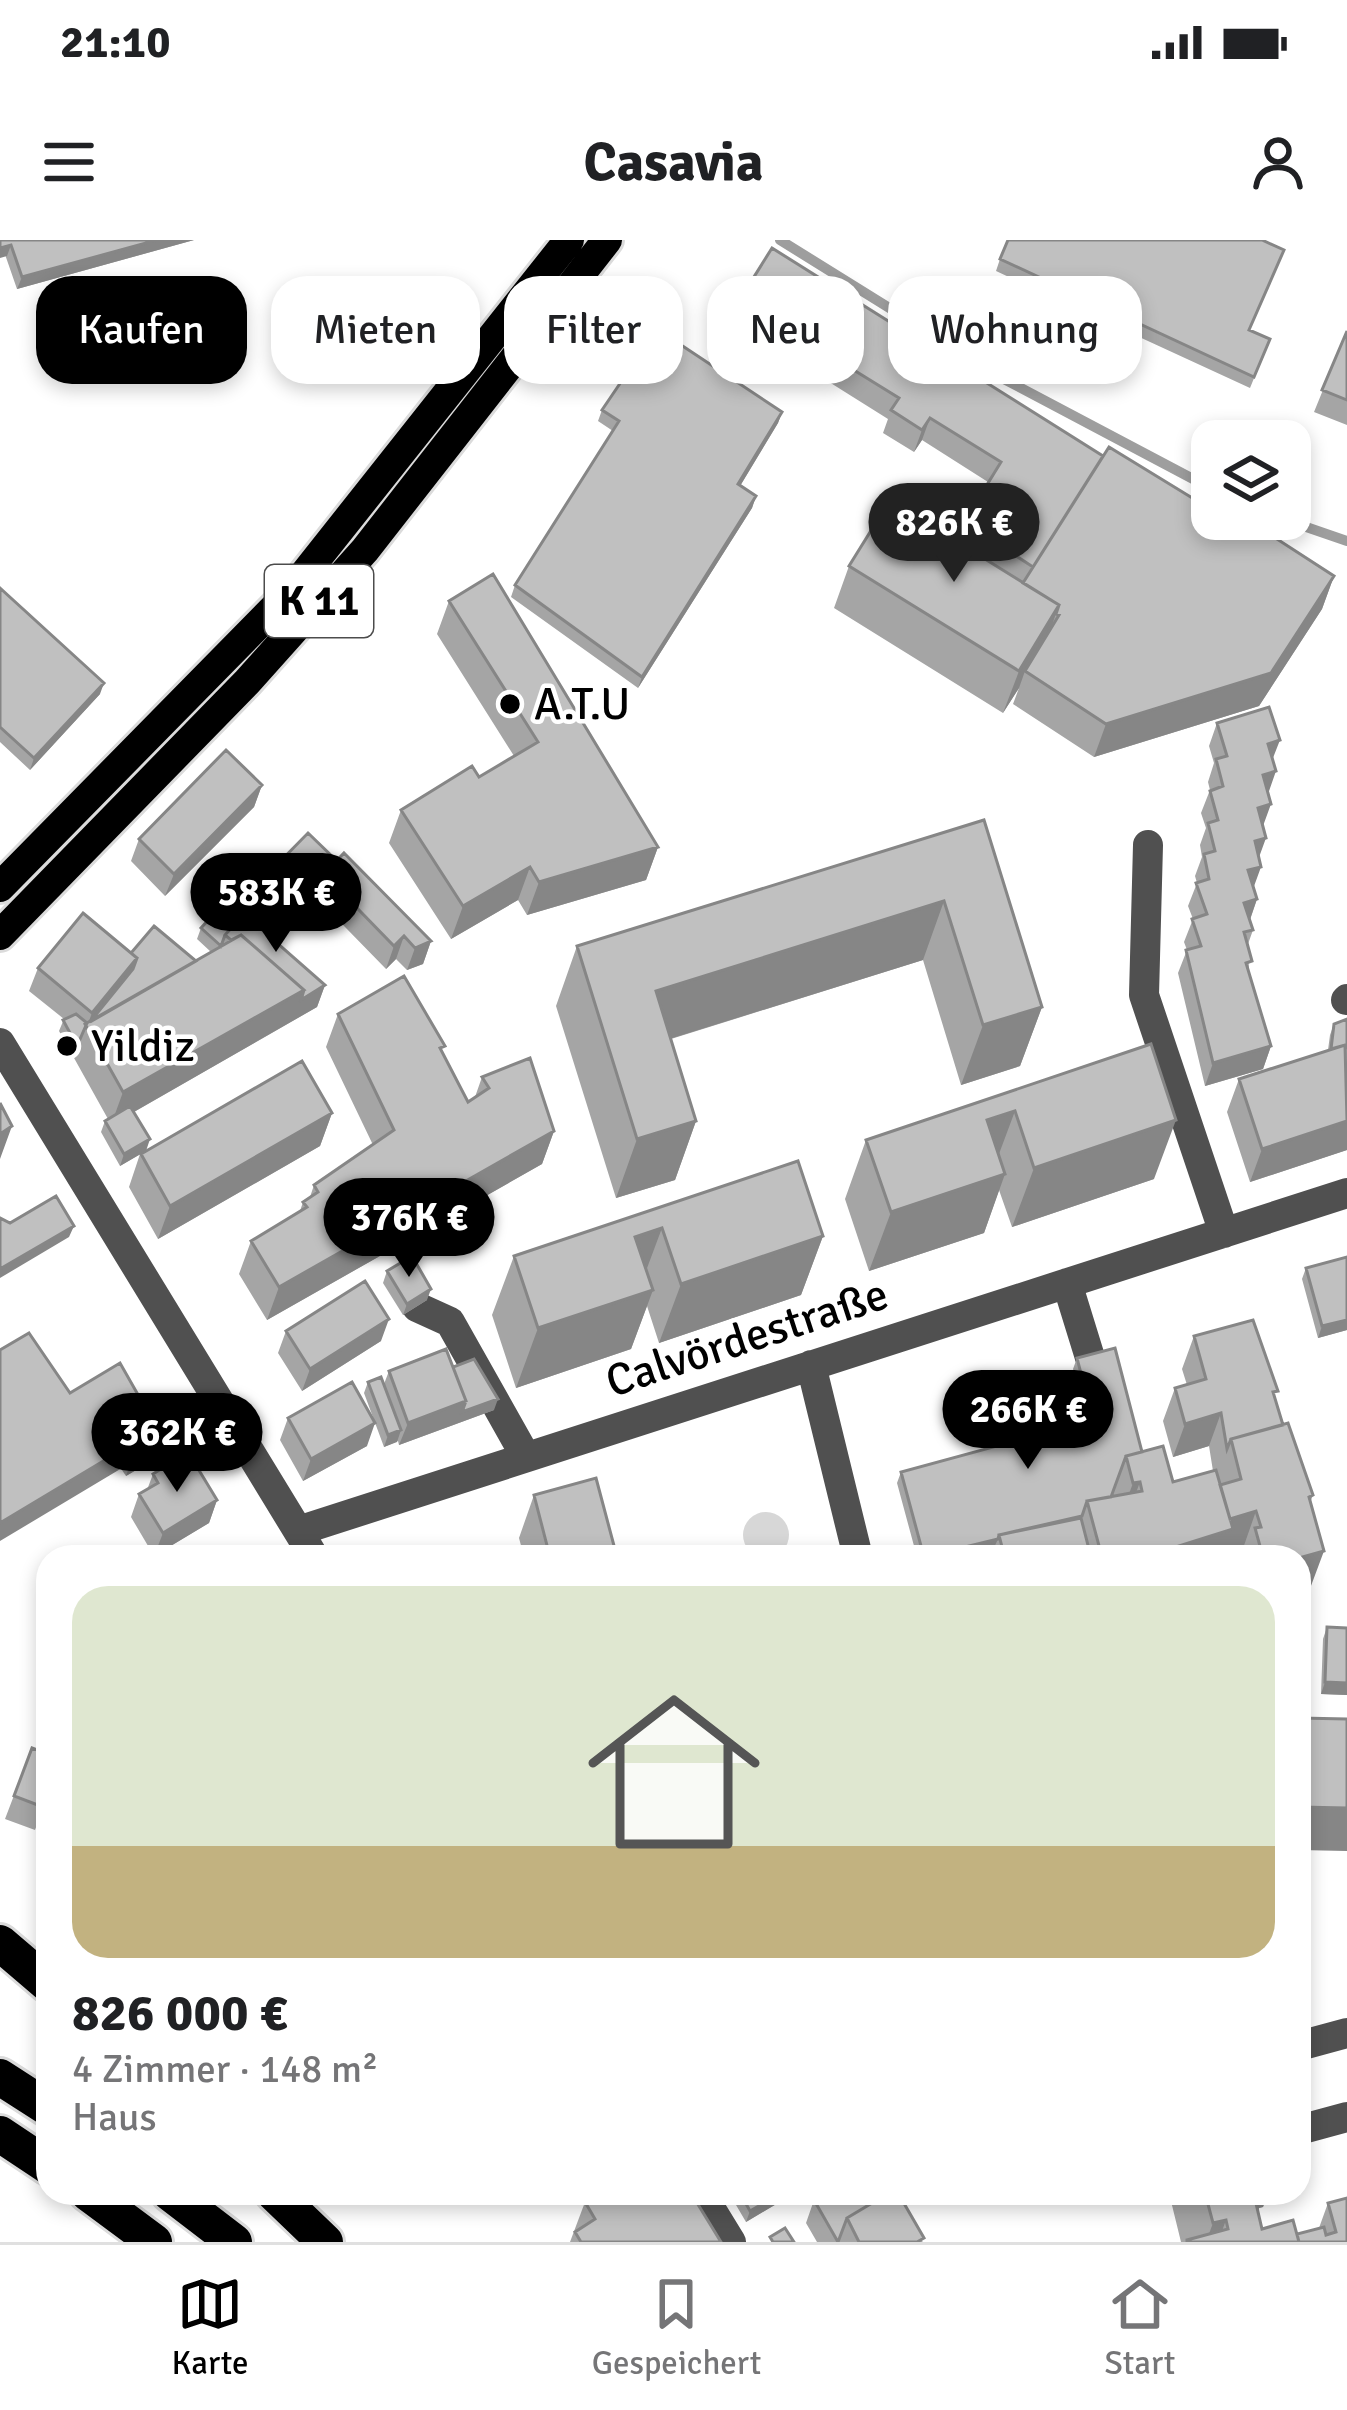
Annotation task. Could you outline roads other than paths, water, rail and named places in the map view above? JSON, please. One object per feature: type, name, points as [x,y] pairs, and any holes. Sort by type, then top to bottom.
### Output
[{"type":"highway","points":[[0,1943],[36,1974]]},
{"type":"highway","points":[[0,2077],[36,2100]]},
{"type":"highway","points":[[0,2134],[36,2158]]},
{"type":"highway","points":[[104,2205],[154,2242]]},
{"type":"highway","points":[[186,2205],[234,2242]]},
{"type":"highway","points":[[286,2205],[325,2242]]},
{"type":"main road","name":"K 11","points":[[0,887],[291,591],[569,240]]},
{"type":"main road","name":"K 11","points":[[0,935],[247,682],[365,550],[607,240]]},
{"type":"street","points":[[1148,845],[1144,995],[1224,1233]]},
{"type":"street","points":[[0,1043],[306,1544]]},
{"type":"street","name":"Calvördestraße","points":[[306,1544],[526,1457],[1347,1193]]},
{"type":"street","points":[[1066,1283],[1092,1364]]},
{"type":"street","points":[[417,1307],[450,1322],[526,1457]]},
{"type":"street","points":[[811,1365],[855,1545]]},
{"type":"street","points":[[1311,2043],[1347,2033]]},
{"type":"street","points":[[1311,2127],[1347,2117]]},
{"type":"street","points":[[708,2205],[731,2242]]},
{"type":"waterway","points":[[780,240],[1002,378],[1191,478]]},
{"type":"waterway","points":[[1311,529],[1347,541]]},
{"type":"place","name":"A.T.U","points":[[510,704]]},
{"type":"place","name":"Yildiz","points":[[67,1046]]}]
